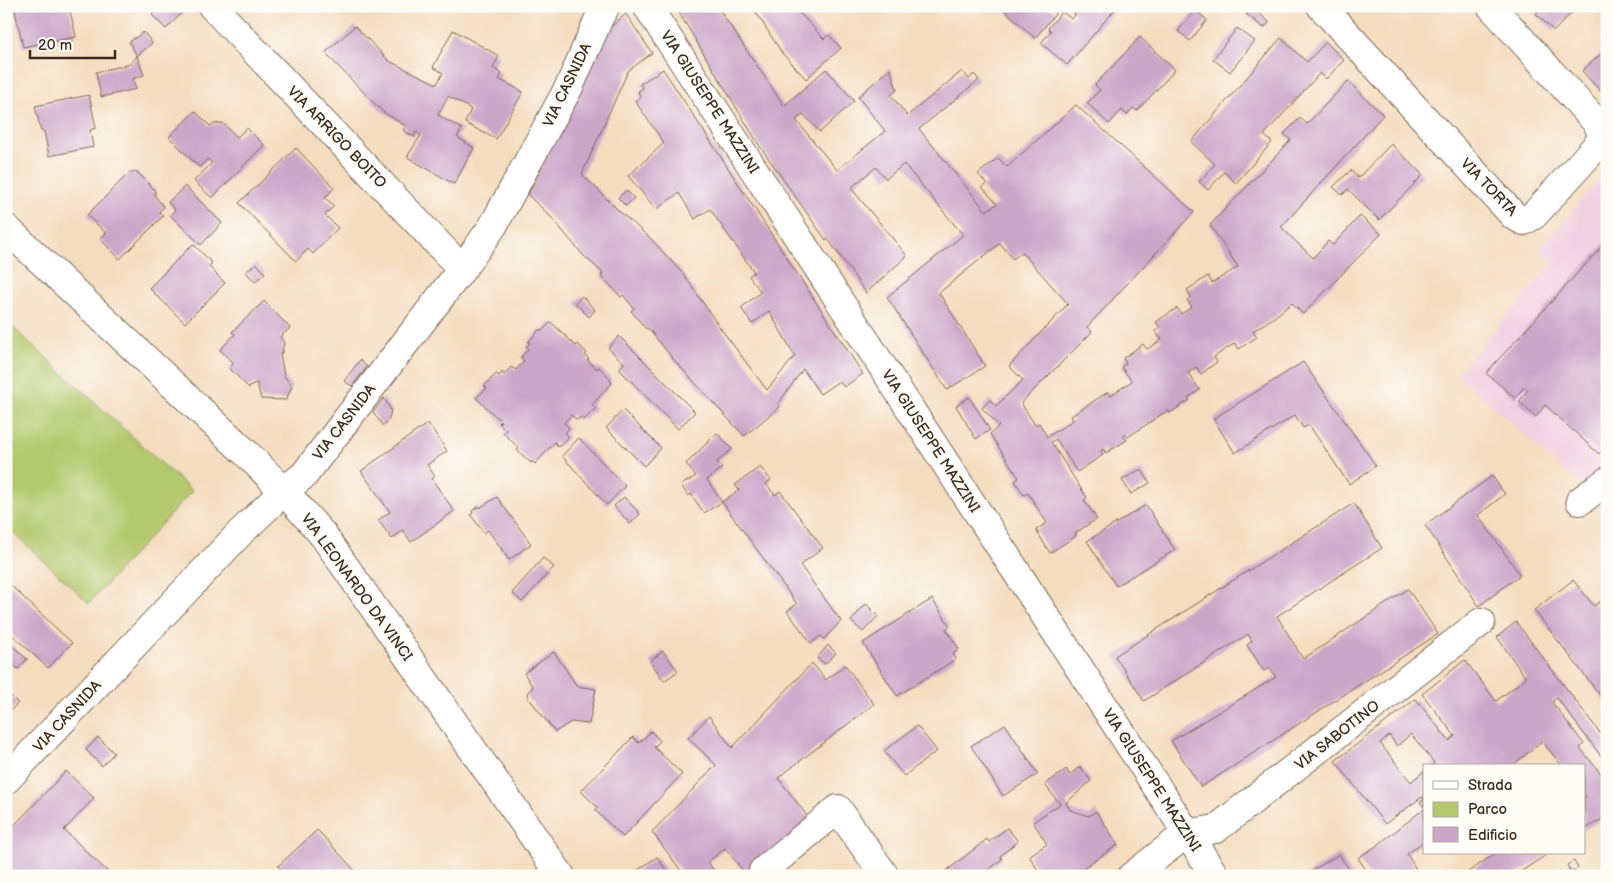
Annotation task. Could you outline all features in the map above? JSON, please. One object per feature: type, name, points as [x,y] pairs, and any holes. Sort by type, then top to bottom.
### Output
[{"type":"street","name":"VIA ARRIGO BOITO","points":[[212,6],[462,269]]},
{"type":"street","name":"VIA CASNIDA","points":[[6,780],[241,532],[284,491],[304,475],[462,269],[492,226],[570,85],[606,6]]},
{"type":"street","name":"VIA GIUSEPPE MAZZINI","points":[[648,6],[1215,876]]},
{"type":"street","name":"VIA TORTA","points":[[1321,6],[1514,216],[1524,221],[1534,215],[1592,151],[1599,143],[1602,133],[1597,123],[1491,6]]},
{"type":"street","name":"VIA LEONARDO DA VINCI","points":[[6,228],[284,491],[322,535],[561,876]]},
{"type":"street","points":[[1580,501],[1607,481]]},
{"type":"street","name":"VIA SABOTINO","points":[[1186,834],[1216,829],[1481,622]]},
{"type":"street","points":[[763,871],[838,809],[885,876]]},
{"type":"street","points":[[1132,876],[1186,834]]},
{"type":"shaded area","points":[[1607,170],[1607,471],[1584,489],[1457,374],[1553,263],[1539,250]]},
{"type":"green space","points":[[6,321],[192,491],[89,603],[6,526]]},
{"type":"building","points":[[14,6],[69,6],[76,37],[23,47]]},
{"type":"building","points":[[155,6],[188,7],[166,29],[152,15],[158,9]]},
{"type":"building","points":[[675,6],[717,6],[784,106],[826,69],[854,101],[820,132],[803,114],[796,120],[837,170],[885,131],[858,97],[890,68],[897,90],[891,95],[907,116],[962,71],[969,79],[974,74],[979,80],[919,129],[986,211],[997,204],[982,187],[987,184],[978,174],[998,158],[1007,167],[1076,105],[1194,212],[1087,327],[1092,332],[1021,403],[1035,425],[1039,423],[1047,437],[1073,420],[1071,416],[1108,392],[1110,396],[1132,381],[1121,367],[1126,363],[1123,358],[1143,344],[1147,349],[1162,340],[1155,331],[1160,328],[1156,322],[1177,308],[1181,314],[1192,307],[1187,300],[1191,297],[1187,290],[1208,276],[1212,283],[1238,267],[1210,225],[1291,140],[1284,134],[1300,118],[1307,124],[1348,81],[1383,115],[1281,227],[1313,258],[1328,241],[1333,245],[1360,216],[1381,234],[1303,314],[1292,303],[1253,331],[1257,337],[1239,349],[1235,343],[1214,357],[1217,362],[1201,374],[1196,367],[1188,373],[1200,390],[1188,398],[1190,400],[1170,413],[1168,410],[1128,437],[1126,434],[1123,436],[1127,440],[1106,453],[1103,449],[1101,451],[1103,455],[1077,472],[1056,439],[1051,442],[1087,498],[1084,500],[1097,519],[1075,533],[1076,536],[1050,553],[1036,530],[1047,523],[1028,493],[1024,495],[1015,481],[1019,478],[990,434],[999,426],[982,408],[990,400],[996,406],[1023,380],[1009,366],[1068,304],[1022,252],[1013,259],[1000,243],[939,293],[985,366],[947,390],[887,297],[963,235],[904,164],[886,179],[876,167],[851,188],[907,256],[866,293],[759,145]]},
{"type":"building","points":[[752,6],[793,6],[824,39],[829,35],[841,48],[806,79],[782,53]]},
{"type":"building","points":[[1000,6],[1048,6],[1056,13],[1035,38]]},
{"type":"building","points":[[1068,6],[1118,6],[1067,65],[1041,43],[1051,31],[1048,28],[1062,12],[1072,19],[1075,15]]},
{"type":"building","points":[[1536,6],[1578,6],[1554,31],[1536,14],[1539,10]]},
{"type":"building","points":[[1252,7],[1269,22],[1264,28],[1246,14]]},
{"type":"building","points":[[1195,10],[1207,20],[1190,41],[1178,31]]},
{"type":"building","points":[[626,14],[652,53],[628,71],[582,174],[619,211],[651,239],[684,275],[718,325],[767,390],[795,356],[769,311],[752,324],[741,308],[761,292],[749,276],[754,272],[710,209],[695,219],[679,193],[656,209],[628,176],[664,143],[635,101],[641,97],[638,92],[643,88],[640,84],[663,69],[863,374],[844,387],[839,381],[820,394],[803,369],[778,404],[780,407],[744,436],[673,359],[648,328],[646,329],[631,311],[634,308],[623,295],[621,297],[601,276],[603,273],[582,254],[552,218],[528,195],[606,31]]},
{"type":"building","points":[[355,26],[389,61],[437,84],[443,73],[433,67],[453,30],[499,56],[493,68],[502,74],[499,79],[523,92],[496,139],[465,123],[471,109],[448,96],[438,115],[462,129],[457,137],[474,148],[454,184],[407,157],[421,135],[416,132],[414,137],[403,130],[406,126],[383,112],[325,53]]},
{"type":"building","points":[[1237,28],[1255,41],[1230,72],[1213,59]]},
{"type":"building","points":[[144,32],[152,43],[137,56],[129,42]]},
{"type":"building","points":[[1140,37],[1175,70],[1137,111],[1133,108],[1127,115],[1122,110],[1109,124],[1087,103],[1100,90],[1095,85]]},
{"type":"building","points":[[1281,38],[1307,62],[1326,42],[1344,60],[1326,79],[1320,73],[1264,135],[1272,142],[1236,183],[1224,172],[1208,190],[1199,182],[1215,164],[1191,142]]},
{"type":"building","points":[[1603,52],[1607,56],[1607,98],[1582,71]]},
{"type":"building","points":[[137,56],[144,75],[133,79],[136,89],[101,97],[96,72],[130,64]]},
{"type":"building","points":[[89,95],[96,128],[90,130],[93,147],[49,156],[44,131],[41,131],[35,106]]},
{"type":"building","points":[[195,111],[210,126],[223,123],[237,137],[247,128],[264,145],[212,198],[194,181],[212,163],[208,159],[199,167],[169,137]]},
{"type":"building","points":[[1391,144],[1423,175],[1379,220],[1348,189],[1342,195],[1333,187],[1351,170],[1358,178]]},
{"type":"building","points":[[296,148],[334,188],[325,198],[334,206],[325,215],[338,228],[313,254],[308,249],[296,261],[239,203]]},
{"type":"building","points":[[130,172],[137,172],[155,190],[155,196],[164,207],[159,212],[163,216],[120,259],[100,239],[106,233],[87,215]]},
{"type":"building","points":[[185,186],[222,223],[201,245],[170,215],[175,210],[168,202]]},
{"type":"building","points":[[626,190],[634,198],[626,206],[618,198]]},
{"type":"building","points":[[1607,241],[1607,446],[1599,454],[1545,405],[1536,417],[1519,402],[1528,390],[1524,387],[1515,398],[1486,373]]},
{"type":"building","points":[[193,244],[212,263],[209,267],[225,283],[185,323],[149,288]]},
{"type":"building","points":[[256,263],[265,273],[255,282],[246,272]]},
{"type":"building","points":[[582,296],[595,310],[589,317],[575,303]]},
{"type":"building","points":[[264,301],[290,328],[280,337],[284,342],[282,353],[280,353],[284,376],[292,386],[286,400],[261,399],[257,383],[249,388],[229,368],[234,363],[220,350],[235,334],[232,332]]},
{"type":"building","points":[[551,322],[576,346],[578,344],[587,353],[585,355],[589,359],[587,360],[597,369],[599,367],[611,379],[612,383],[592,405],[596,408],[584,420],[581,417],[577,420],[571,415],[564,423],[569,428],[565,433],[569,437],[558,447],[555,442],[535,464],[532,461],[531,463],[517,450],[519,448],[503,433],[506,430],[499,423],[501,421],[476,398],[487,388],[484,386],[496,374],[499,376],[502,372],[504,375],[511,367],[516,370],[524,361],[521,357],[528,349],[526,347],[530,343],[528,342],[540,329],[542,331]]},
{"type":"building","points":[[619,336],[695,412],[678,429],[619,369],[624,363],[608,348]]},
{"type":"building","points":[[360,360],[367,367],[352,386],[344,381]]},
{"type":"building","points":[[1303,362],[1376,466],[1349,484],[1309,425],[1303,428],[1295,415],[1235,453],[1213,419]]},
{"type":"building","points":[[969,397],[990,430],[976,439],[956,406]]},
{"type":"building","points":[[384,398],[391,410],[389,419],[383,426],[373,412]]},
{"type":"building","points":[[623,410],[661,448],[644,466],[606,428]]},
{"type":"building","points":[[428,423],[447,451],[427,465],[435,476],[432,479],[454,511],[411,542],[403,530],[392,539],[378,520],[390,512],[361,471]]},
{"type":"building","points":[[717,433],[732,449],[717,462],[722,468],[707,480],[722,502],[704,513],[691,494],[688,496],[681,485],[696,476],[686,464]]},
{"type":"building","points":[[579,438],[625,486],[607,505],[562,456]]},
{"type":"building","points":[[760,467],[771,480],[766,484],[775,495],[780,491],[823,548],[800,565],[841,621],[824,639],[821,636],[811,643],[787,611],[797,604],[722,502],[739,490],[735,485]]},
{"type":"building","points":[[1141,469],[1150,483],[1131,494],[1122,480]]},
{"type":"building","points":[[1492,476],[1505,494],[1478,515],[1520,575],[1479,606],[1425,525]]},
{"type":"building","points":[[497,497],[531,544],[509,560],[488,530],[484,533],[471,515],[472,511],[479,506],[480,508]]},
{"type":"building","points":[[624,497],[640,514],[630,524],[614,506]]},
{"type":"building","points":[[1354,503],[1382,548],[1277,616],[1303,659],[1408,589],[1438,634],[1201,787],[1171,741],[1276,677],[1270,668],[1264,671],[1247,645],[1252,641],[1248,634],[1144,701],[1115,656]]},
{"type":"building","points":[[1146,505],[1175,550],[1116,586],[1087,541]]},
{"type":"building","points":[[543,558],[554,567],[522,602],[512,593]]},
{"type":"building","points":[[1573,580],[1594,606],[1601,601],[1607,608],[1607,619],[1605,621],[1607,624],[1607,704],[1534,610]]},
{"type":"building","points":[[6,581],[72,643],[48,668],[6,629]]},
{"type":"building","points":[[932,599],[950,626],[946,629],[959,649],[953,654],[956,659],[897,696],[863,643]]},
{"type":"building","points":[[866,604],[878,616],[863,632],[851,621]]},
{"type":"building","points":[[1516,622],[1607,742],[1607,764],[1557,698],[1552,702],[1584,744],[1580,748],[1607,781],[1607,816],[1586,829],[1586,764],[1560,764],[1542,741],[1514,764],[1433,764],[1411,734],[1397,746],[1389,735],[1380,743],[1411,782],[1423,772],[1423,798],[1385,824],[1335,761],[1416,699],[1449,741],[1455,736],[1422,694],[1465,660],[1496,701],[1526,678],[1497,637]]},
{"type":"building","points":[[6,640],[27,659],[18,669],[6,659]]},
{"type":"building","points":[[828,645],[836,653],[825,664],[817,658]]},
{"type":"building","points":[[663,651],[678,671],[664,681],[650,661]]},
{"type":"building","points":[[554,652],[577,686],[596,689],[589,724],[571,722],[555,732],[528,699],[527,693],[533,687],[524,673]]},
{"type":"building","points":[[812,663],[826,680],[845,665],[874,704],[778,778],[812,822],[745,873],[725,848],[708,862],[718,876],[685,876],[652,832],[716,765],[688,738],[709,716],[732,748]]},
{"type":"building","points":[[6,691],[18,703],[6,715]]},
{"type":"building","points":[[1005,724],[1038,774],[1003,796],[971,746]]},
{"type":"building","points":[[917,726],[937,751],[904,776],[884,751]]},
{"type":"building","points":[[651,731],[660,741],[654,747],[682,774],[623,837],[595,810],[598,808],[581,791],[633,737],[639,743]]},
{"type":"building","points":[[98,737],[114,753],[102,766],[86,750]]},
{"type":"building","points":[[1080,766],[1091,781],[1066,803],[1070,810],[1089,816],[1096,811],[1118,845],[1071,876],[1042,876],[1029,856],[1047,844],[1033,822],[1060,804],[1045,785],[1066,769],[1070,775]]},
{"type":"building","points":[[66,771],[94,798],[64,830],[112,876],[6,876],[6,834]]},
{"type":"building","points":[[1423,810],[1423,842],[1407,854],[1420,876],[1370,876],[1358,858]]},
{"type":"building","points":[[1007,828],[1018,841],[1000,856],[1002,859],[983,876],[940,876],[987,839],[989,842]]},
{"type":"building","points":[[317,830],[360,876],[286,876],[278,866]]},
{"type":"building","points":[[1339,854],[1353,876],[1312,876],[1310,872]]},
{"type":"building","points":[[1495,854],[1547,854],[1514,876],[1462,876]]},
{"type":"building","points":[[657,857],[670,876],[629,876]]},
{"type":"building","points":[[1574,861],[1578,868],[1571,873],[1567,865]]}]
